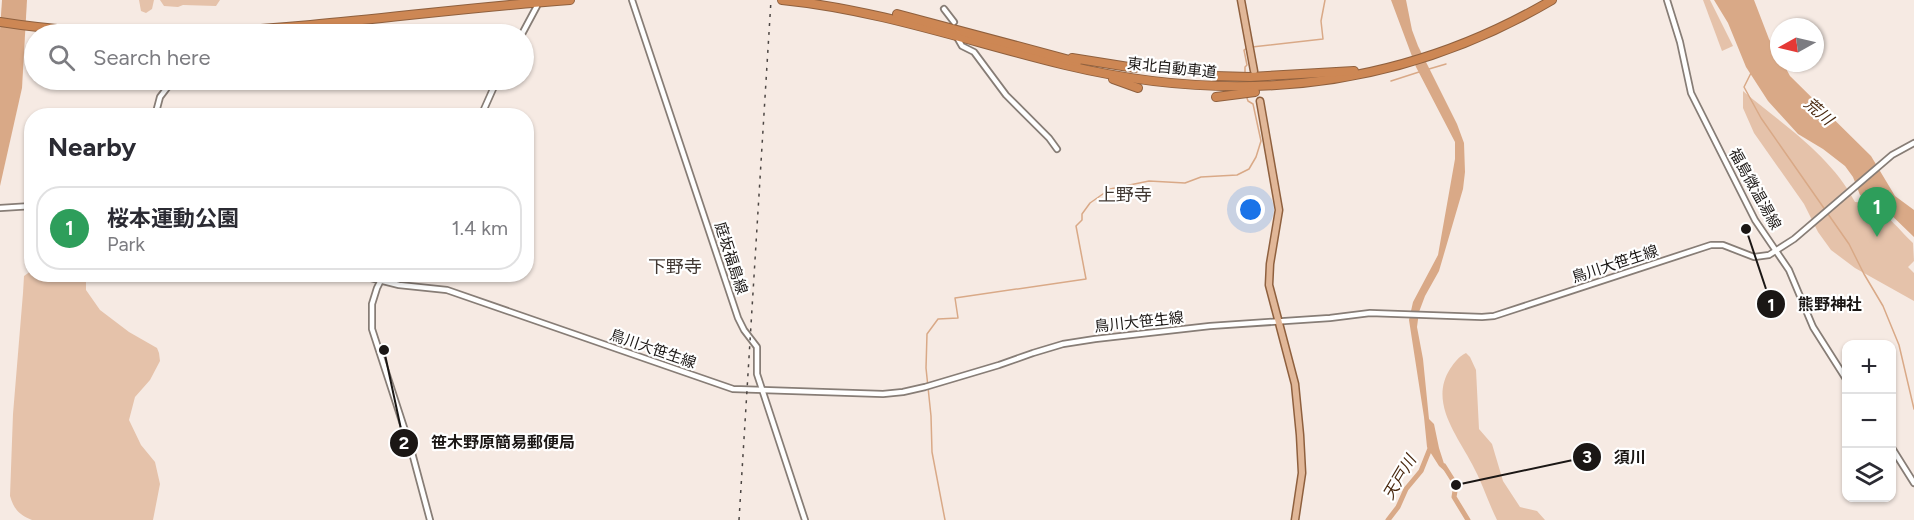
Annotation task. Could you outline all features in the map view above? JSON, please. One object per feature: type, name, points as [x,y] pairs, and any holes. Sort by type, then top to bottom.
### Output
[{"type":"highway","points":[[262,24],[510,0]]},
{"type":"highway","points":[[315,24],[570,0]]},
{"type":"highway","name":"東北自動車道","points":[[782,0],[897,19],[1117,76],[1198,86],[1280,86],[1394,64],[1499,28],[1552,0]]},
{"type":"highway","name":"東北自動車道","points":[[824,0],[899,14],[1037,55]]},
{"type":"highway","name":"東北自動車道","points":[[1431,53],[1542,0]]},
{"type":"highway","points":[[0,17],[50,24]]},
{"type":"highway","points":[[0,22],[26,24]]},
{"type":"highway","points":[[1037,55],[1136,68]]},
{"type":"highway","points":[[1037,55],[1138,88]]},
{"type":"highway","points":[[1215,76],[1354,73]]},
{"type":"highway","points":[[1216,97],[1311,86],[1354,73]]},
{"type":"main road","points":[[1241,0],[1254,71]]},
{"type":"main road","points":[[1260,101],[1279,210],[1269,277],[1278,321],[1293,373],[1296,395],[1302,473],[1295,520]]},
{"type":"street","name":"庭坂福島線","points":[[632,0],[738,318],[757,347],[756,369],[762,391],[805,520]]},
{"type":"street","name":"福島微温湯線","points":[[1667,0],[1680,42],[1691,93],[1755,220],[1789,270],[1813,327],[1842,373]]},
{"type":"street","points":[[527,24],[537,6]]},
{"type":"street","points":[[944,9],[954,22]]},
{"type":"street","points":[[958,39],[962,46],[974,52],[1006,95],[1050,138],[1057,149]]},
{"type":"street","points":[[157,108],[166,90]]},
{"type":"street","points":[[485,108],[493,90]]},
{"type":"street","name":"鳥川大笹生線","points":[[386,282],[447,290],[727,387],[762,391],[874,394],[903,392],[956,379],[1033,353],[1087,340],[1200,327],[1370,313],[1482,317],[1501,314],[1714,244],[1727,246],[1754,257],[1764,256],[1794,238],[1902,148],[1914,143]]},
{"type":"street","points":[[0,208],[24,207]]},
{"type":"street","points":[[381,282],[372,304],[372,329],[411,449],[430,520]]},
{"type":"street","points":[[1896,454],[1914,483]]},
{"type":"shaded area","points":[[139,0],[154,0],[152,9],[146,13],[141,11]]},
{"type":"shaded area","points":[[160,0],[220,0],[216,6],[183,5],[178,7],[164,6]]},
{"type":"shaded area","points":[[1703,0],[1710,0],[1733,46],[1722,51]]},
{"type":"shaded area","points":[[1743,91],[1805,141],[1833,169],[1855,202],[1864,203],[1880,211],[1913,243],[1914,261],[1908,267],[1914,273],[1914,301],[1855,268],[1831,250],[1818,232],[1804,204],[1754,133],[1743,108]]},
{"type":"shaded area","points":[[24,276],[24,282],[86,282],[86,290],[100,310],[129,332],[157,348],[159,353],[160,361],[150,380],[135,397],[129,420],[141,445],[155,462],[160,484],[153,520],[32,520],[20,514],[10,496],[13,414]]},
{"type":"shaded area","points":[[1466,353],[1476,370],[1479,429],[1492,444],[1503,481],[1520,507],[1537,511],[1545,520],[1497,520],[1476,471],[1453,430],[1444,406],[1442,394],[1444,381],[1455,362]]},
{"type":"water","points":[[2,0],[27,0],[22,88],[0,186]]},
{"type":"water","points":[[1391,0],[1406,0],[1418,46],[1457,124],[1464,143],[1463,189],[1439,271],[1425,296],[1419,312],[1417,327],[1423,359],[1429,419],[1434,424],[1447,473],[1439,466],[1427,447],[1409,320],[1413,302],[1438,255],[1455,159],[1455,142],[1416,67]]},
{"type":"water","name":"荒川","points":[[1714,0],[1754,0],[1770,41],[1770,72],[1788,72],[1871,156],[1895,196],[1914,210],[1914,237],[1886,210],[1860,195],[1853,177],[1845,166],[1798,134],[1768,101],[1746,67],[1728,23]]},
{"type":"waterway","points":[[1252,47],[1323,39],[1321,21],[1325,0]]},
{"type":"waterway","points":[[1245,73],[1247,65],[1244,50],[1247,48]]},
{"type":"waterway","points":[[1429,69],[1446,64]]},
{"type":"waterway","points":[[1391,81],[1419,72]]},
{"type":"waterway","points":[[1751,73],[1744,87],[1761,118],[1849,244],[1883,306],[1899,345],[1914,409]]},
{"type":"waterway","points":[[945,520],[932,452],[926,368],[927,334],[938,319],[958,318],[955,298],[1086,279],[1076,226],[1082,220],[1082,214],[1090,203],[1110,189],[1149,181],[1185,183],[1201,177],[1237,175],[1249,169],[1261,141],[1253,104],[1247,98]]},
{"type":"waterway","name":"天戸川","points":[[1388,520],[1398,507],[1406,489],[1421,471],[1431,446]]},
{"type":"waterway","points":[[1444,466],[1456,485],[1454,497],[1468,520]]},
{"type":"railway","points":[[739,520],[771,0]]},
{"type":"place","name":"熊野神社","points":[[1746,229]]},
{"type":"place","name":"桜本運動公園","points":[[1877,237]]},
{"type":"place","name":"笹木野原簡易郵便局","points":[[384,350]]},
{"type":"place","name":"須川","points":[[1456,485]]},
{"type":"district","name":"上野寺","points":[[1125,195]]},
{"type":"district","name":"下野寺","points":[[675,267]]}]
